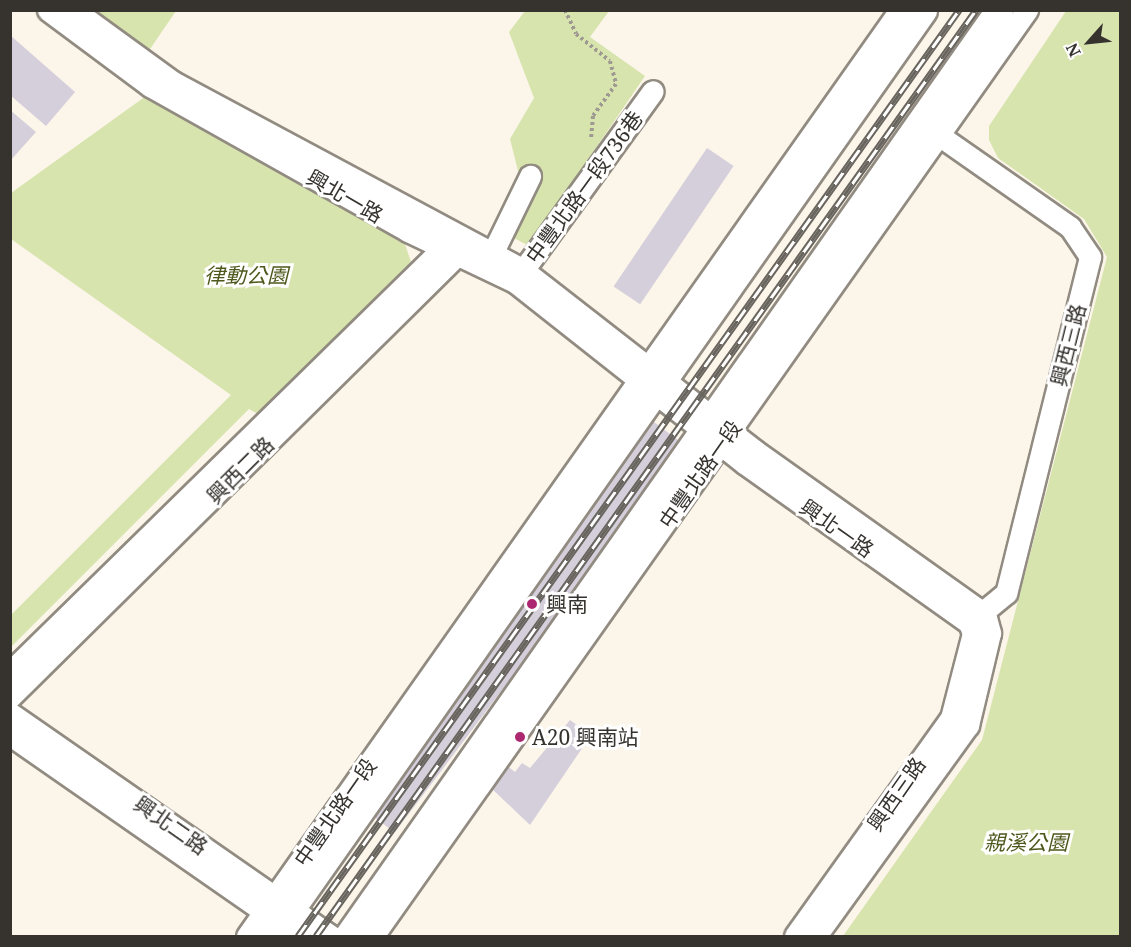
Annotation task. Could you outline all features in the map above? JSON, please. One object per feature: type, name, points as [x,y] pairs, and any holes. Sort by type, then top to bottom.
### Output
[{"type":"main road","name":"中豐北路一段","points":[[281,919],[655,378],[923,10]]},
{"type":"main road","name":"中豐北路一段","points":[[348,936],[718,432],[999,10]]},
{"type":"street","name":"興北一路","points":[[48,10],[150,86],[452,246],[519,276],[655,378],[718,432],[977,618]]},
{"type":"street","points":[[74,10],[173,82],[452,246],[492,254],[519,276]]},
{"type":"street","name":"中豐北路一段","points":[[655,378],[900,10]]},
{"type":"street","name":"中豐北路一段","points":[[373,936],[718,432],[940,136],[1027,10]]},
{"type":"street","name":"中豐北路一段736巷","points":[[519,276],[653,91]]},
{"type":"street","name":"興西三路","points":[[795,936],[951,717],[977,618],[1006,593],[1090,257],[1070,227],[940,136]]},
{"type":"street","points":[[492,254],[530,177]]},
{"type":"street","points":[[10,672],[452,246]]},
{"type":"street","name":"興西二路","points":[[10,697],[452,246]]},
{"type":"street","name":"興西三路","points":[[816,936],[968,725],[990,633],[977,618]]},
{"type":"street","name":"興北二路","points":[[10,713],[281,919]]},
{"type":"street","name":"興北二路","points":[[10,735],[281,919],[331,936]]},
{"type":"street","name":"中豐北路一段","points":[[247,936],[281,919]]},
{"type":"path","points":[[566,10],[576,34],[610,61],[616,84],[592,116],[591,149]]},
{"type":"green space","points":[[91,11],[176,11],[148,52]]},
{"type":"green space","points":[[525,11],[609,11],[590,37],[645,76],[529,246],[512,237],[521,183],[510,139],[534,98],[509,32]]},
{"type":"green space","name":"親溪公園","points":[[1066,11],[1120,11],[1120,936],[843,936],[982,740],[1107,257],[1084,219],[998,158],[989,140],[989,126]]},
{"type":"green space","name":"律動公園","points":[[146,96],[404,241],[411,262],[258,414],[249,409],[11,647],[11,615],[231,395],[11,239],[11,193]]},
{"type":"building","points":[[10,35],[75,92],[46,126],[10,95]]},
{"type":"building","points":[[10,110],[36,132],[10,161]]},
{"type":"building","points":[[707,148],[734,166],[640,304],[614,286]]},
{"type":"building","points":[[654,422],[686,446],[395,833],[363,809]]},
{"type":"building","points":[[570,720],[591,735],[530,825],[490,787],[506,765],[515,772],[522,763],[530,768]]},
{"type":"railway","points":[[298,936],[959,10]]},
{"type":"railway","points":[[316,936],[976,10]]},
{"type":"place","name":"興南","points":[[532,604]]},
{"type":"place","name":"A20 興南站","points":[[520,737]]}]
